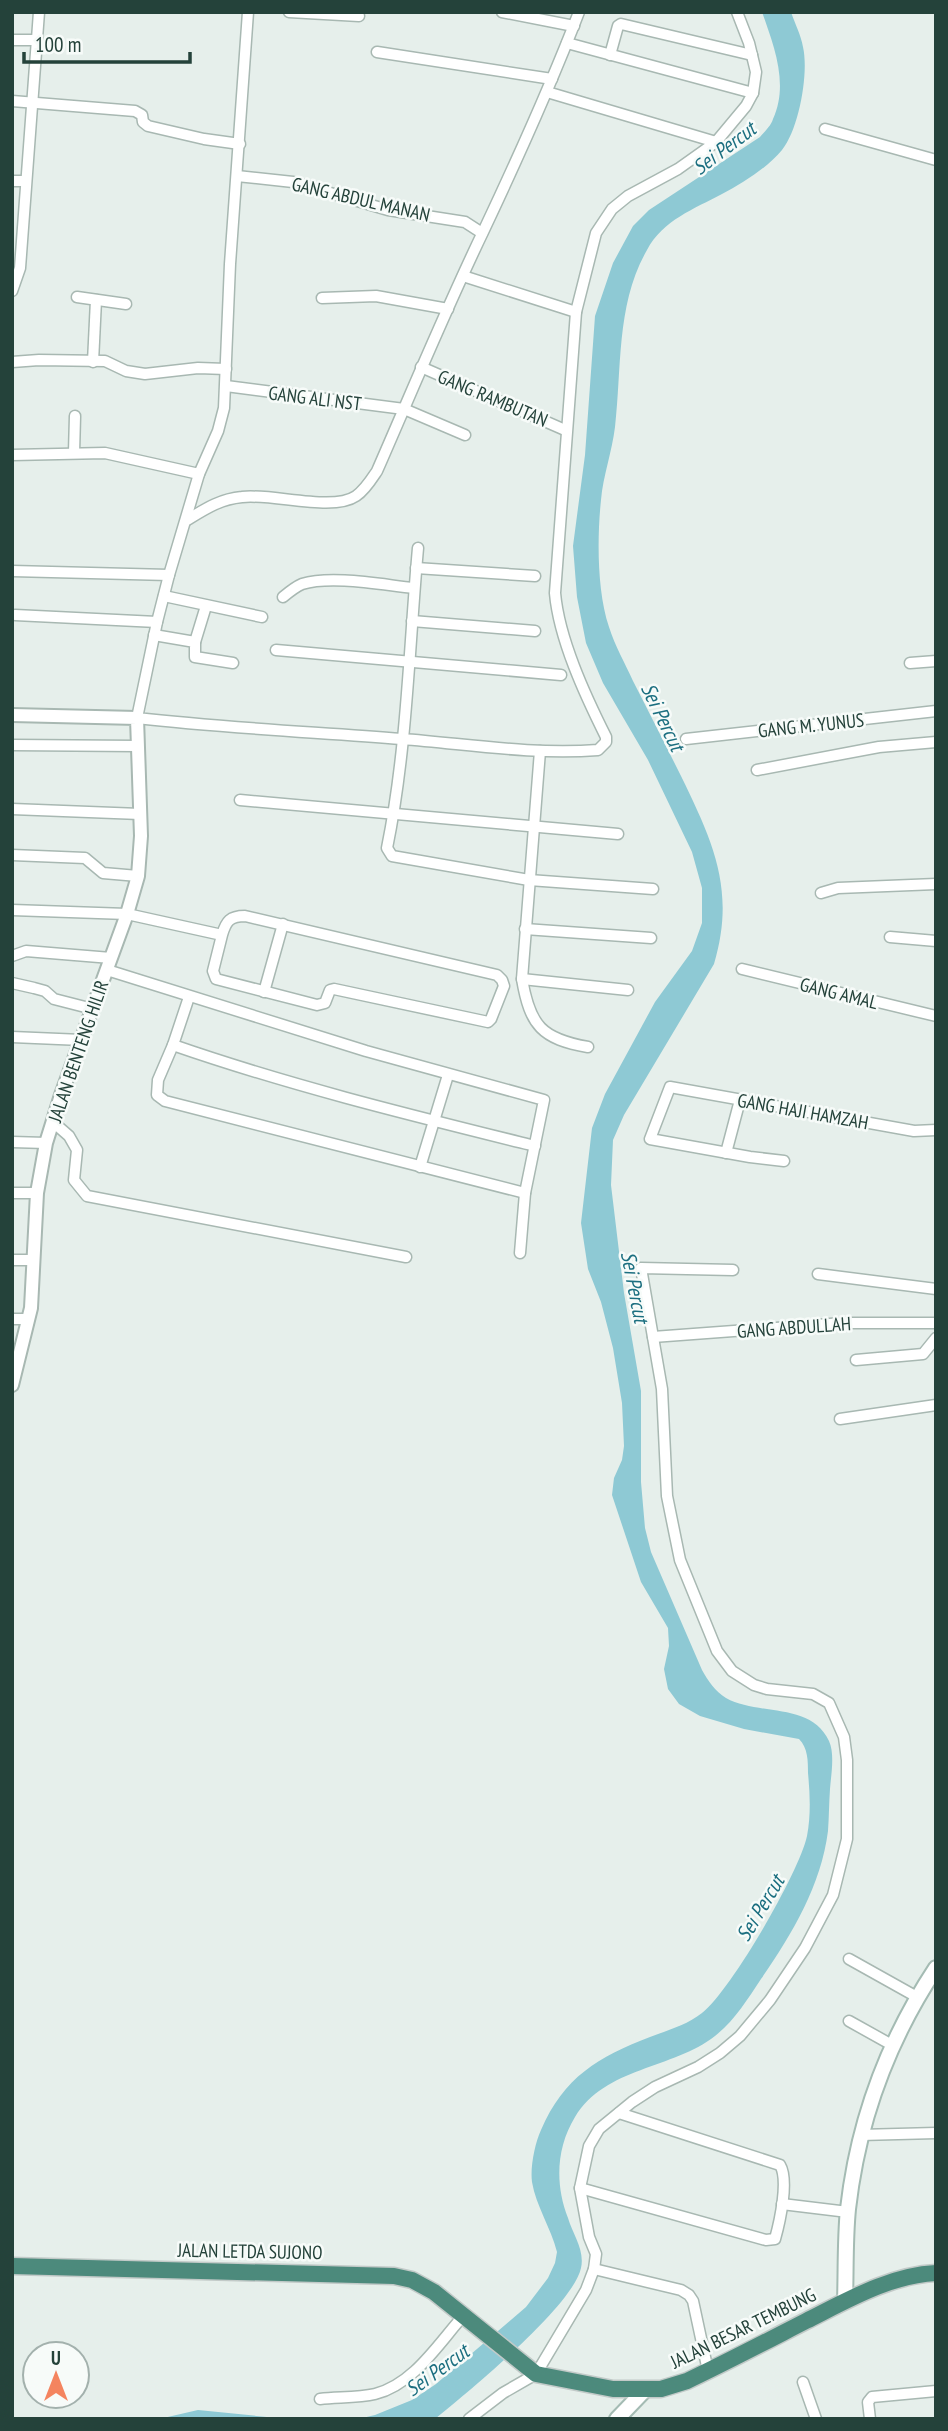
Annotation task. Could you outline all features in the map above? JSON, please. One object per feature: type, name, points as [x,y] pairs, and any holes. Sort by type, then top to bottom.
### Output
[{"type":"highway","name":"JALAN LETDA SUJONO","points":[[12,2266],[394,2276],[423,2286],[531,2370]]},
{"type":"highway","name":"JALAN BESAR TEMBUNG","points":[[531,2370],[613,2389],[661,2389],[708,2371],[845,2301],[906,2277],[936,2273]]},
{"type":"main road","points":[[845,2301],[848,2212],[860,2135],[882,2066],[917,1997],[936,1968]]},
{"type":"main road","points":[[618,2419],[644,2391]]},
{"type":"street","points":[[13,286],[33,102],[39,12]]},
{"type":"street","points":[[137,718],[169,575],[199,474],[222,420],[248,12]]},
{"type":"street","points":[[289,12],[359,16]]},
{"type":"street","points":[[502,12],[574,26]]},
{"type":"street","points":[[187,520],[210,505],[244,496],[338,503],[358,495],[377,471],[421,367],[547,92],[579,12]]},
{"type":"street","points":[[12,715],[137,718],[217,727],[540,751],[598,750],[606,742],[606,737],[590,708],[557,619],[555,576],[576,312],[596,233],[612,209],[628,196],[678,169],[716,142],[746,106],[756,72],[737,12]]},
{"type":"street","points":[[610,55],[618,26],[621,24],[752,55]]},
{"type":"street","points":[[12,40],[38,40]]},
{"type":"street","points":[[567,43],[752,93]]},
{"type":"street","points":[[377,52],[552,79]]},
{"type":"street","points":[[547,92],[716,142]]},
{"type":"street","points":[[12,101],[135,111],[142,115],[143,122],[148,127],[240,144]]},
{"type":"street","points":[[825,129],[936,160]]},
{"type":"street","name":"GANG ABDUL MANAN","points":[[237,176],[293,182],[388,210],[465,222],[482,233]]},
{"type":"street","points":[[12,181],[25,181]]},
{"type":"street","points":[[463,276],[576,312]]},
{"type":"street","points":[[322,298],[376,296],[448,309]]},
{"type":"street","points":[[76,297],[126,303]]},
{"type":"street","points":[[93,362],[96,300]]},
{"type":"street","points":[[12,362],[105,361],[126,371],[145,374],[198,368],[226,369]]},
{"type":"street","name":"GANG RAMBUTAN","points":[[421,367],[565,430]]},
{"type":"street","name":"GANG ALI NST","points":[[226,386],[404,409],[465,435]]},
{"type":"street","points":[[74,453],[75,416]]},
{"type":"street","points":[[12,456],[105,453],[199,474]]},
{"type":"street","points":[[418,548],[403,739],[387,848],[392,856],[529,880],[653,889]]},
{"type":"street","points":[[416,568],[535,576]]},
{"type":"street","points":[[12,571],[169,575]]},
{"type":"street","points":[[283,597],[301,585],[315,582],[360,582],[414,589]]},
{"type":"street","points":[[164,596],[262,617]]},
{"type":"street","points":[[206,606],[195,642],[195,657],[233,663]]},
{"type":"street","points":[[15,615],[157,621]]},
{"type":"street","points":[[412,621],[535,631]]},
{"type":"street","points":[[154,635],[195,642]]},
{"type":"street","points":[[276,650],[561,675]]},
{"type":"street","points":[[910,663],[936,661]]},
{"type":"street","name":"GANG M. YUNUS","points":[[686,738],[936,711]]},
{"type":"street","name":"JALAN BENTENG HILIR","points":[[13,1378],[18,1338],[28,1319],[32,1297],[37,1193],[46,1143],[138,876],[140,814],[137,718]]},
{"type":"street","points":[[757,770],[879,747],[936,742]]},
{"type":"street","points":[[12,745],[137,747]]},
{"type":"street","points":[[540,751],[522,979],[530,1013],[545,1034],[564,1043],[588,1047]]},
{"type":"street","points":[[240,800],[618,834]]},
{"type":"street","points":[[12,809],[140,814]]},
{"type":"street","points":[[12,855],[85,858],[103,873],[138,876]]},
{"type":"street","points":[[821,893],[862,886],[936,884]]},
{"type":"street","points":[[12,910],[127,914],[222,935]]},
{"type":"street","points":[[236,916],[283,925],[497,975],[504,986],[491,1020],[483,1023],[334,989],[330,990],[321,1005],[216,979],[213,971],[226,922],[236,916]]},
{"type":"street","points":[[264,992],[283,925]]},
{"type":"street","points":[[525,929],[651,938]]},
{"type":"street","points":[[890,937],[936,941]]},
{"type":"street","points":[[12,957],[26,951],[109,964],[189,997],[448,1075],[544,1100],[525,1193],[520,1253]]},
{"type":"street","name":"GANG AMAL","points":[[742,969],[936,1016]]},
{"type":"street","points":[[522,979],[628,990]]},
{"type":"street","points":[[12,984],[45,991],[54,999],[93,1009]]},
{"type":"street","points":[[189,997],[158,1080],[157,1095],[160,1098],[525,1193]]},
{"type":"street","points":[[12,1037],[82,1040]]},
{"type":"street","points":[[173,1045],[221,1062],[535,1146]]},
{"type":"street","points":[[420,1167],[448,1075]]},
{"type":"street","name":"GANG HAJI HAMZAH","points":[[726,1153],[650,1139],[670,1087],[914,1131],[936,1130]]},
{"type":"street","points":[[740,1100],[726,1153],[784,1161]]},
{"type":"street","points":[[53,1122],[69,1136],[76,1150],[74,1180],[87,1196],[406,1257]]},
{"type":"street","points":[[12,1142],[46,1143]]},
{"type":"street","points":[[12,1193],[37,1193]]},
{"type":"street","points":[[12,1259],[33,1260]]},
{"type":"street","points":[[469,2419],[531,2370],[575,2309],[594,2269],[596,2254],[589,2237],[580,2188],[589,2147],[599,2129],[655,2087],[698,2067],[740,2036],[805,1948],[833,1895],[847,1839],[847,1760],[844,1737],[829,1703],[813,1694],[754,1685],[732,1671],[717,1651],[680,1560],[667,1496],[662,1389],[641,1268],[733,1270]]},
{"type":"street","points":[[818,1274],[936,1289]]},
{"type":"street","points":[[12,1319],[28,1319]]},
{"type":"street","name":"GANG ABDULLAH","points":[[653,1337],[843,1323],[936,1322]]},
{"type":"street","points":[[856,1360],[923,1354],[936,1338]]},
{"type":"street","points":[[840,1419],[936,1405]]},
{"type":"street","points":[[849,1959],[917,1997]]},
{"type":"street","points":[[849,2021],[892,2045]]},
{"type":"street","points":[[580,2188],[769,2241],[774,2240],[782,2204],[784,2175],[780,2165],[619,2113]]},
{"type":"street","points":[[860,2135],[936,2133]]},
{"type":"street","points":[[782,2204],[848,2212]]},
{"type":"street","points":[[594,2269],[681,2290],[689,2295],[693,2301],[708,2371]]},
{"type":"street","points":[[320,2399],[372,2395],[390,2390],[409,2378],[468,2319]]},
{"type":"street","points":[[803,2382],[816,2419]]},
{"type":"street","points":[[870,2419],[868,2402],[872,2398],[936,2391]]},
{"type":"street","points":[[479,2419],[490,2404]]},
{"type":"water","name":"Sei Percut","points":[[762,12],[791,12],[802,43],[805,71],[798,115],[788,141],[769,163],[738,185],[670,223],[647,250],[637,271],[625,314],[615,427],[602,491],[599,564],[602,597],[609,627],[703,823],[718,867],[723,913],[714,964],[624,1115],[613,1140],[611,1185],[624,1293],[641,1391],[641,1482],[645,1528],[651,1552],[702,1670],[715,1689],[726,1698],[739,1703],[810,1720],[821,1729],[829,1741],[832,1758],[828,1831],[819,1871],[804,1909],[746,2002],[729,2023],[698,2047],[621,2078],[604,2088],[588,2101],[575,2117],[564,2141],[559,2180],[582,2261],[574,2284],[559,2304],[517,2348],[435,2419],[358,2419],[412,2400],[436,2384],[526,2307],[548,2278],[557,2252],[532,2182],[532,2162],[537,2142],[550,2112],[572,2083],[599,2061],[690,2021],[715,2000],[746,1957],[778,1902],[807,1836],[810,1804],[808,1759],[799,1739],[744,1729],[700,1716],[679,1704],[668,1689],[664,1669],[669,1646],[668,1628],[641,1582],[612,1495],[614,1478],[622,1460],[624,1446],[622,1403],[613,1348],[601,1302],[588,1269],[581,1223],[592,1128],[605,1094],[655,1002],[692,951],[702,923],[702,888],[692,852],[648,760],[603,683],[586,643],[577,597],[573,546],[585,455],[595,316],[613,263],[633,226],[649,210],[760,137],[771,124],[778,106],[780,79],[775,52]]},
{"type":"water","points":[[198,2410],[287,2419],[159,2419]]}]
